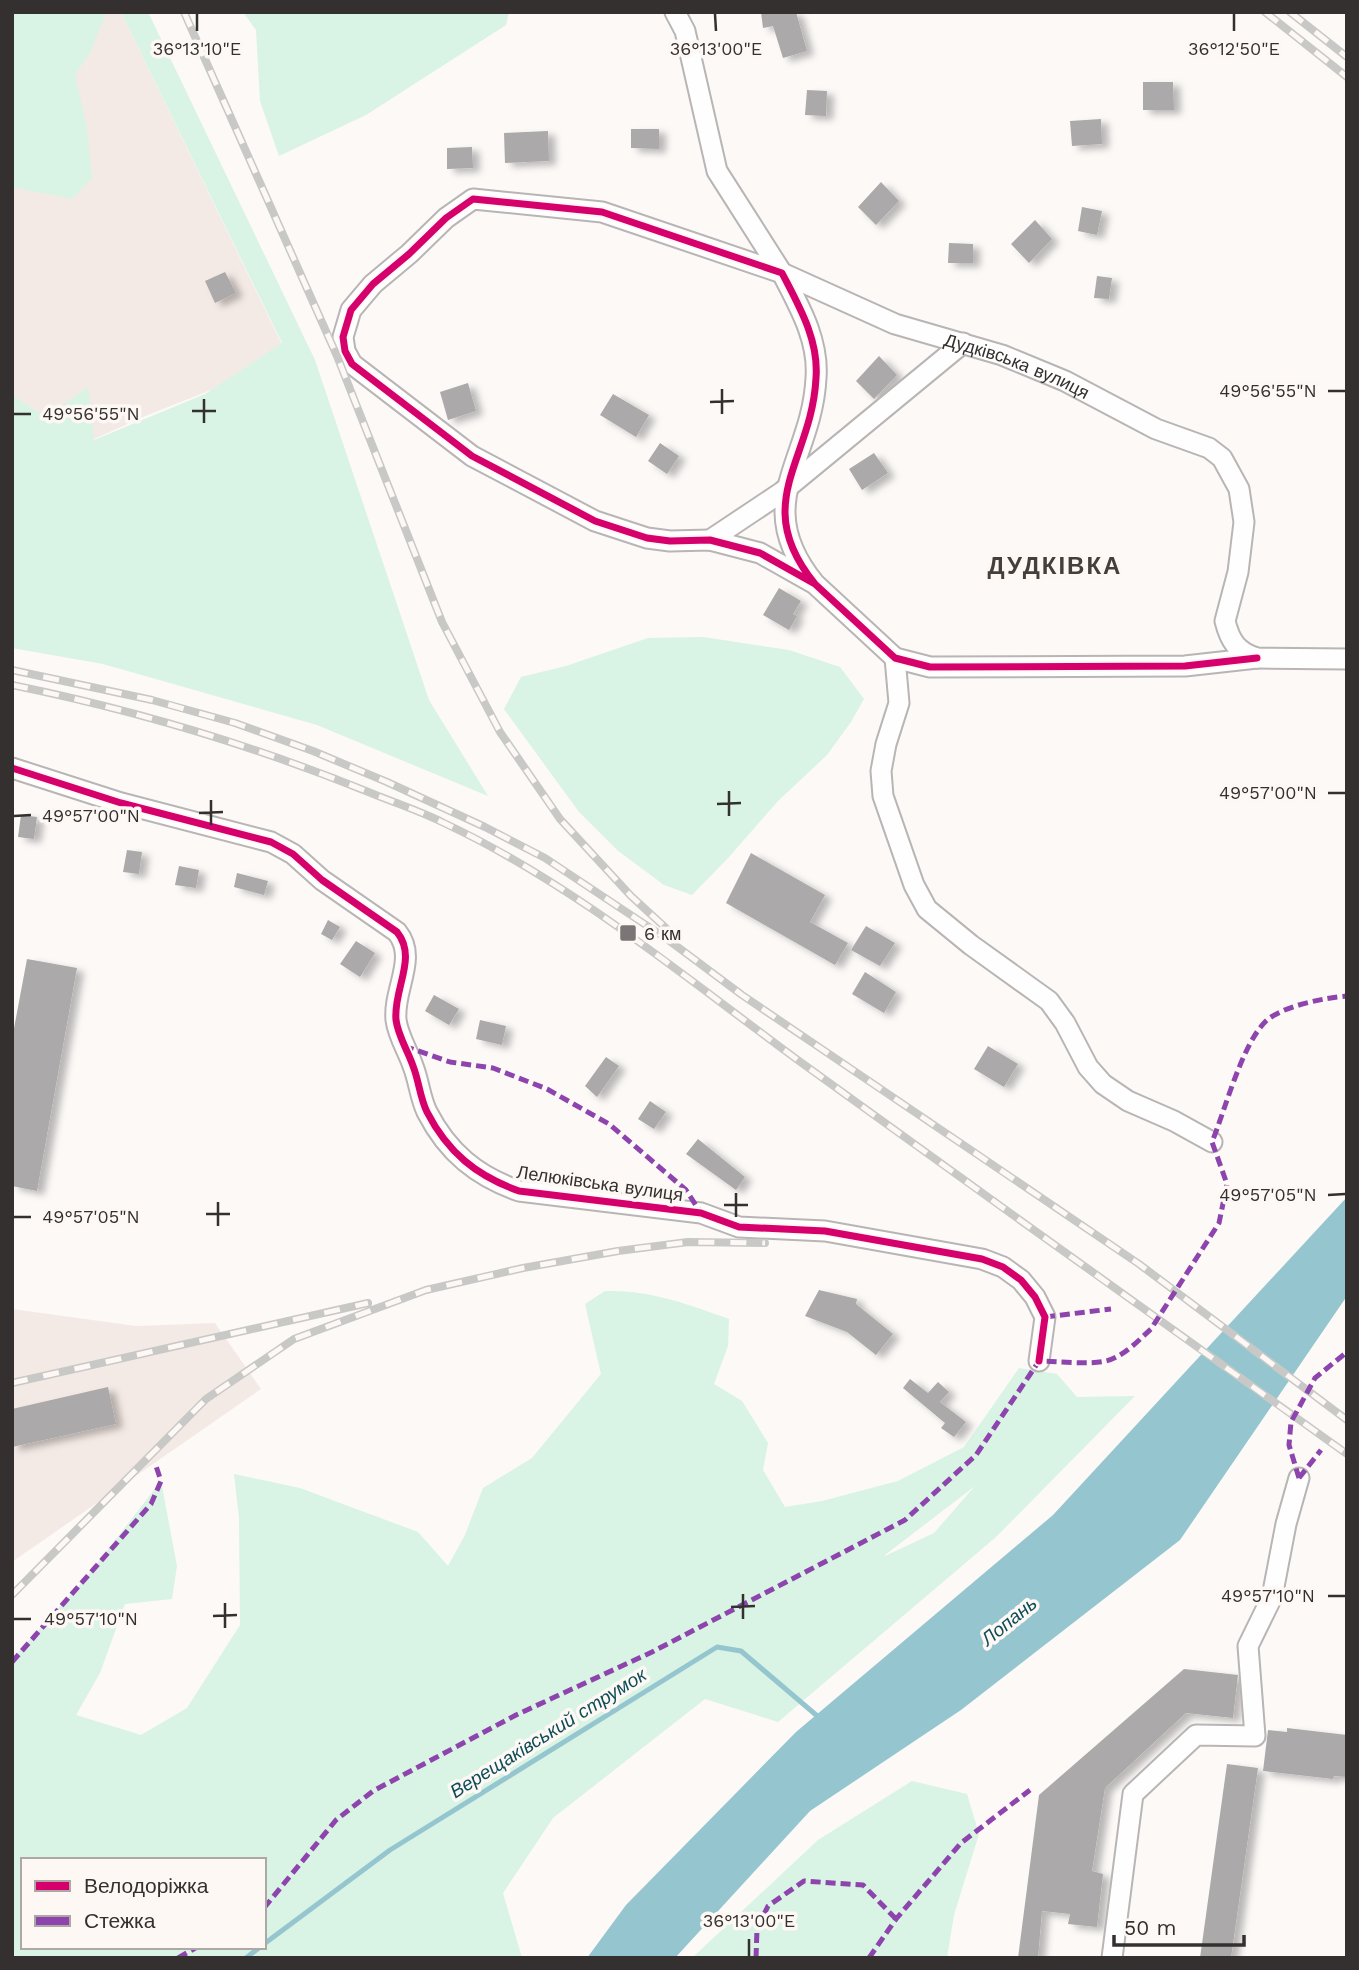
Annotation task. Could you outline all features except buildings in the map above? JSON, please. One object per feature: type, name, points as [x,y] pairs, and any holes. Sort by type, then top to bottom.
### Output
[{"type":"street","points":[[675,12],[685,31],[717,171],[782,273],[806,320],[816,358],[817,377],[809,420],[785,489],[784,515],[795,556],[815,584],[895,658],[930,667],[1185,666],[1257,658],[1347,659]]},
{"type":"street","name":"Дудківська вулиця","points":[[815,584],[760,553],[710,540],[670,541],[647,538],[595,521],[472,456],[352,364],[345,351],[343,337],[351,310],[373,284],[446,218],[473,199],[602,212],[782,273],[895,324],[1002,355],[1065,381],[1156,429],[1209,448],[1222,458],[1239,489],[1244,522],[1238,572],[1225,621],[1228,634],[1236,646],[1244,654],[1257,658]]},
{"type":"street","points":[[710,540],[785,489],[963,342]]},
{"type":"street","points":[[895,658],[899,703],[881,771],[883,796],[914,885],[927,909],[971,945],[1049,1001],[1065,1023],[1088,1067],[1102,1084],[1128,1101],[1174,1121],[1212,1142]]},
{"type":"street","name":"Лелюківська вулиця","points":[[12,768],[121,803],[271,842],[293,854],[321,880],[397,932],[405,942],[407,956],[400,981],[396,1020],[427,1112],[447,1142],[470,1168],[493,1182],[519,1191],[701,1213],[740,1227],[825,1231],[982,1259],[1003,1267],[1021,1280],[1035,1297],[1045,1317],[1039,1361]]},
{"type":"street","points":[[1112,1958],[1133,1794],[1195,1735],[1255,1736],[1248,1646],[1272,1597],[1286,1524],[1299,1478]]},
{"type":"shaded area","points":[[12,12],[121,12],[289,359],[143,417],[39,464],[12,470]]},
{"type":"shaded area","points":[[12,1309],[136,1326],[215,1323],[261,1389],[12,1562]]},
{"type":"green space","points":[[12,12],[103,12],[105,16],[90,53],[75,75],[87,128],[92,179],[72,199],[12,187]]},
{"type":"green space","points":[[121,12],[148,12],[315,360],[429,700],[488,796],[317,725],[103,664],[12,648],[12,395],[46,417],[88,387],[94,440],[205,394],[282,343]]},
{"type":"green space","points":[[243,12],[509,12],[506,25],[366,115],[279,156],[260,101],[256,30]]},
{"type":"green space","points":[[703,637],[789,650],[840,667],[864,699],[827,755],[778,801],[692,895],[664,885],[617,850],[579,812],[504,709],[521,677],[566,666],[648,638]]},
{"type":"green space","points":[[605,1291],[653,1295],[729,1319],[728,1346],[714,1384],[742,1401],[768,1443],[763,1470],[785,1507],[822,1501],[898,1481],[964,1447],[1019,1368],[1057,1374],[1077,1397],[1135,1396],[996,1537],[778,1722],[705,1699],[553,1818],[503,1893],[522,1958],[12,1958],[12,1659],[85,1579],[161,1481],[177,1566],[172,1599],[125,1604],[100,1673],[76,1715],[141,1735],[187,1708],[240,1625],[239,1518],[234,1474],[300,1488],[418,1532],[448,1566],[465,1535],[483,1488],[532,1458],[601,1374],[585,1304]],"holes":[[[975,1486],[934,1533],[885,1556]]]},
{"type":"green space","points":[[912,1781],[967,1794],[979,1834],[954,1915],[947,1958],[692,1958],[818,1840]]},
{"type":"water","name":"Лопань","points":[[1347,1197],[1347,1296],[1180,1540],[961,1710],[810,1811],[675,1958],[587,1958],[626,1905],[796,1732],[1053,1515]]},
{"type":"waterway","name":"Верещаківський струмок","points":[[266,1943],[390,1850],[717,1647],[741,1651],[822,1720]]},
{"type":"waterway","name":"Верещаківський струмок","points":[[246,1958],[257,1949]]},
{"type":"railway","points":[[184,12],[337,356],[442,622],[500,732],[560,819],[631,896],[668,930]]},
{"type":"railway","points":[[1265,12],[1347,77]]},
{"type":"railway","points":[[1290,12],[1347,57]]},
{"type":"railway","points":[[12,670],[152,700],[235,723],[313,751],[387,782],[545,858],[1139,1264],[1347,1420]]},
{"type":"railway","points":[[12,685],[149,718],[283,760],[444,823],[540,875],[631,936],[806,1066],[1347,1454]]},
{"type":"railway","points":[[12,1595],[206,1399],[294,1339],[426,1290],[523,1268],[688,1242],[765,1243]]},
{"type":"railway","points":[[12,1383],[368,1303]]},
{"type":"marked path","points":[[266,1906],[336,1820],[373,1791],[516,1715],[652,1652],[905,1520],[976,1455],[1039,1361],[1106,1361],[1136,1343],[1151,1329],[1219,1223],[1227,1184],[1212,1142],[1242,1062],[1257,1032],[1265,1022],[1281,1011],[1315,1001],[1347,996]]},
{"type":"marked path","points":[[404,1046],[450,1062],[493,1068],[547,1089],[609,1124],[686,1190],[701,1213]]},
{"type":"marked path","points":[[1045,1317],[1111,1309]]},
{"type":"marked path","points":[[1299,1478],[1289,1445],[1291,1422],[1315,1378],[1347,1352]]},
{"type":"marked path","points":[[1299,1478],[1321,1450]]},
{"type":"marked path","points":[[12,1662],[151,1504],[161,1481],[156,1466]]},
{"type":"marked path","points":[[869,1958],[896,1919],[961,1843],[1030,1790]]},
{"type":"marked path","points":[[756,1958],[757,1929],[768,1906],[804,1881],[863,1885],[896,1919]]},
{"type":"marked path","points":[[178,1958],[194,1949]]},
{"type":"cycle path","points":[[815,584],[796,555],[787,529],[785,505],[789,482],[812,407],[816,364],[811,337],[782,273],[602,212],[473,199],[446,218],[373,284],[351,310],[343,337],[345,351],[352,364],[472,456],[595,521],[647,538],[670,541],[710,540],[760,553],[815,584],[895,658],[930,667],[1185,666],[1257,658]]},
{"type":"cycle path","points":[[12,768],[121,803],[271,842],[293,854],[322,880],[397,932],[403,942],[405,963],[396,1020],[425,1107],[435,1127],[454,1151],[490,1178],[519,1191],[701,1213],[739,1227],[825,1231],[982,1259],[1003,1267],[1021,1280],[1035,1297],[1045,1317],[1039,1361]]},
{"type":"place","name":"6 км","points":[[628,933]]},
{"type":"district","name":"ДУДКІВКА","points":[[1055,566]]}]
